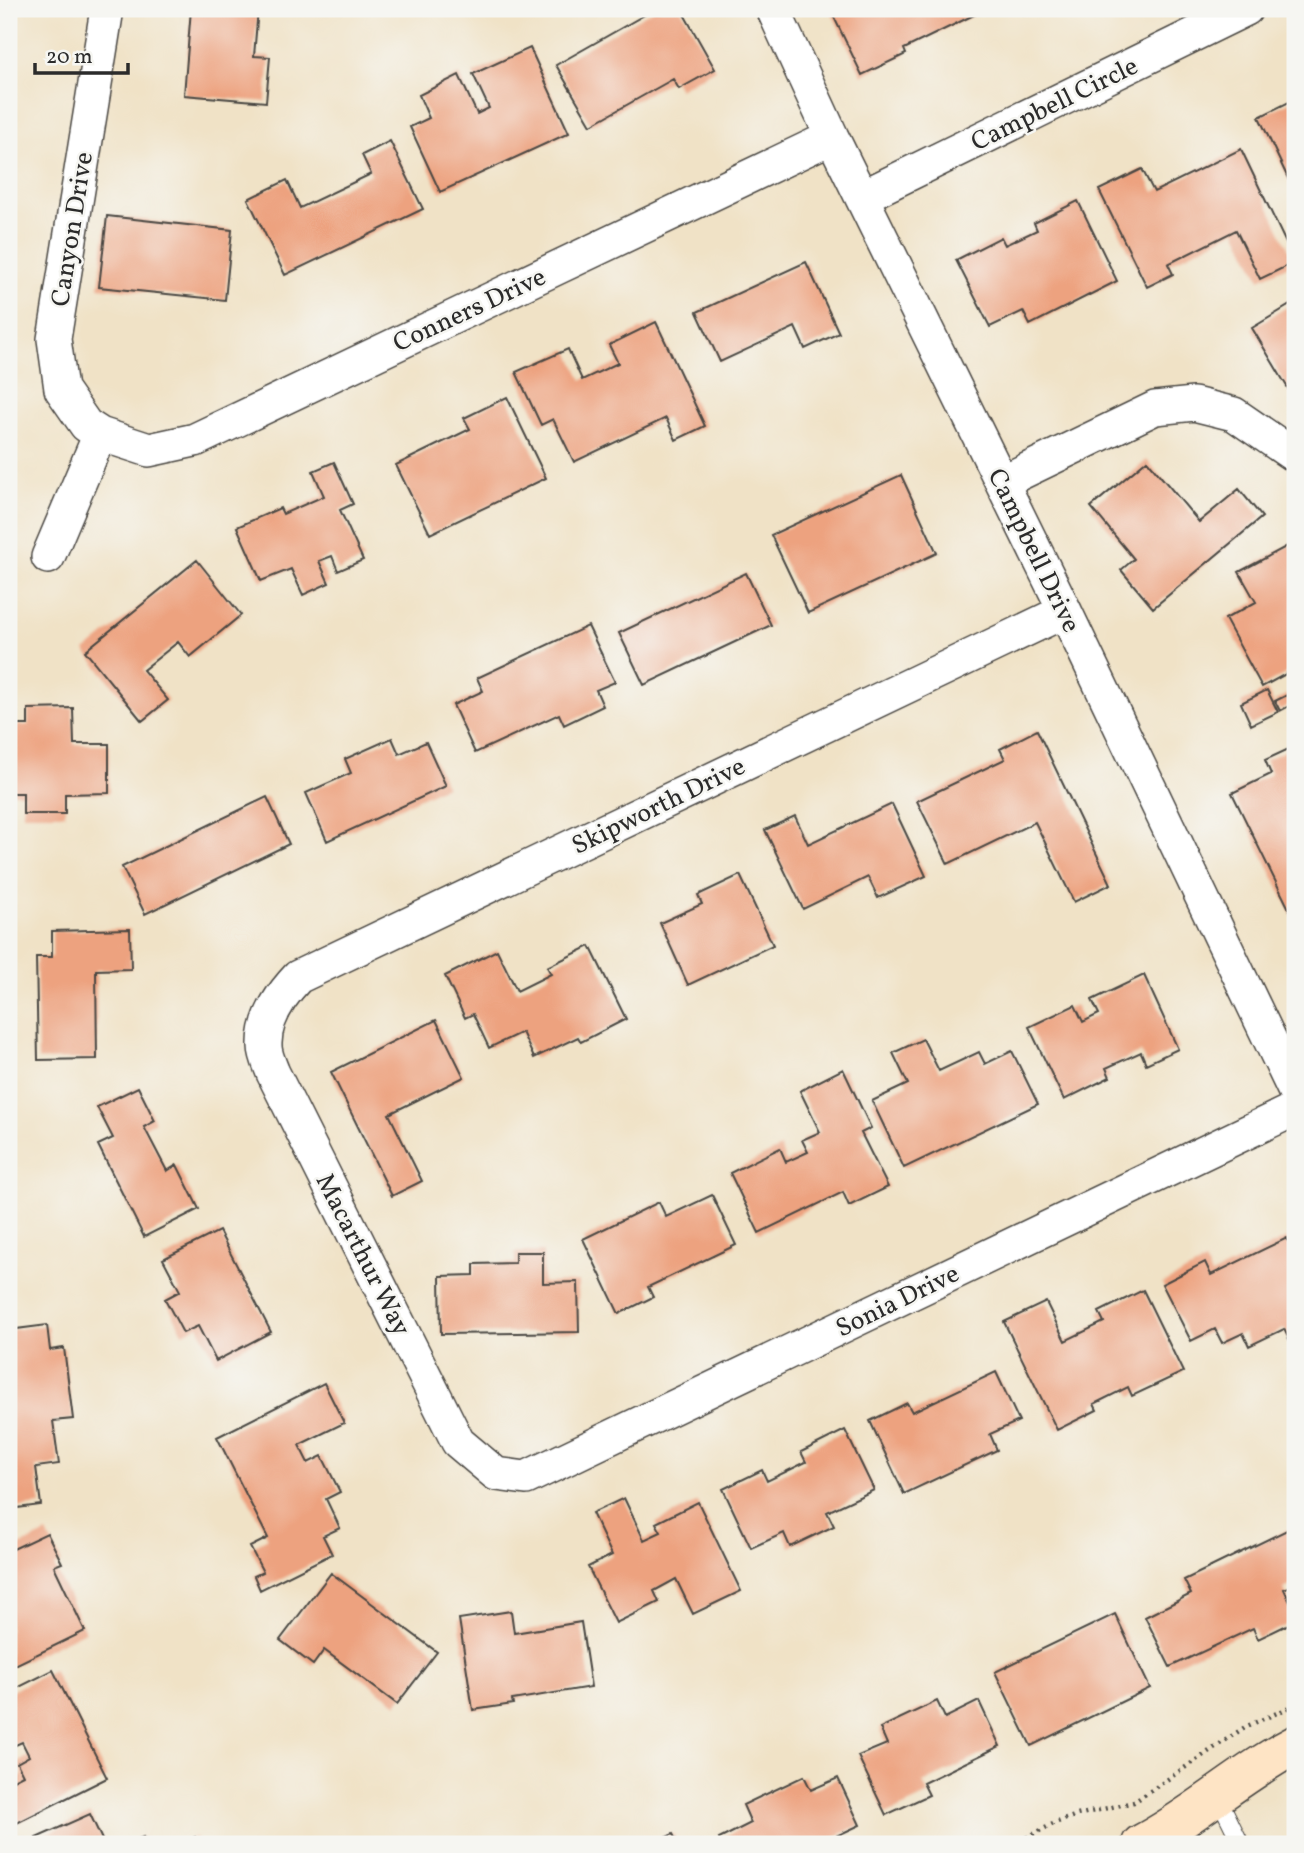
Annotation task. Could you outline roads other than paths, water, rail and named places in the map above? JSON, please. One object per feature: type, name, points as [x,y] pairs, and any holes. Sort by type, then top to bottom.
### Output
[{"type":"main road","points":[[1141,1844],[1251,1770],[1295,1745]]},
{"type":"street","name":"Canyon Drive","points":[[100,434],[86,425],[61,388],[54,339],[107,9]]},
{"type":"street","name":"Campbell Drive","points":[[773,9],[832,137],[1065,611],[1295,1092]]},
{"type":"street","name":"Campbell Circle","points":[[862,197],[1246,9]]},
{"type":"street","name":"Conners Drive","points":[[100,434],[149,450],[195,440],[832,137]]},
{"type":"street","points":[[1002,482],[1155,408],[1194,404],[1234,414],[1295,456]]},
{"type":"street","points":[[48,557],[100,434]]},
{"type":"street","name":"Skipworth Drive","points":[[269,1018],[283,993],[298,977],[1065,611]]},
{"type":"street","name":"Macarthur Way","points":[[269,1018],[265,1047],[285,1098],[458,1442],[496,1474]]},
{"type":"street","name":"Sonia Drive","points":[[496,1474],[526,1478],[1295,1109]]},
{"type":"lane","points":[[1217,1795],[1241,1844]]}]
